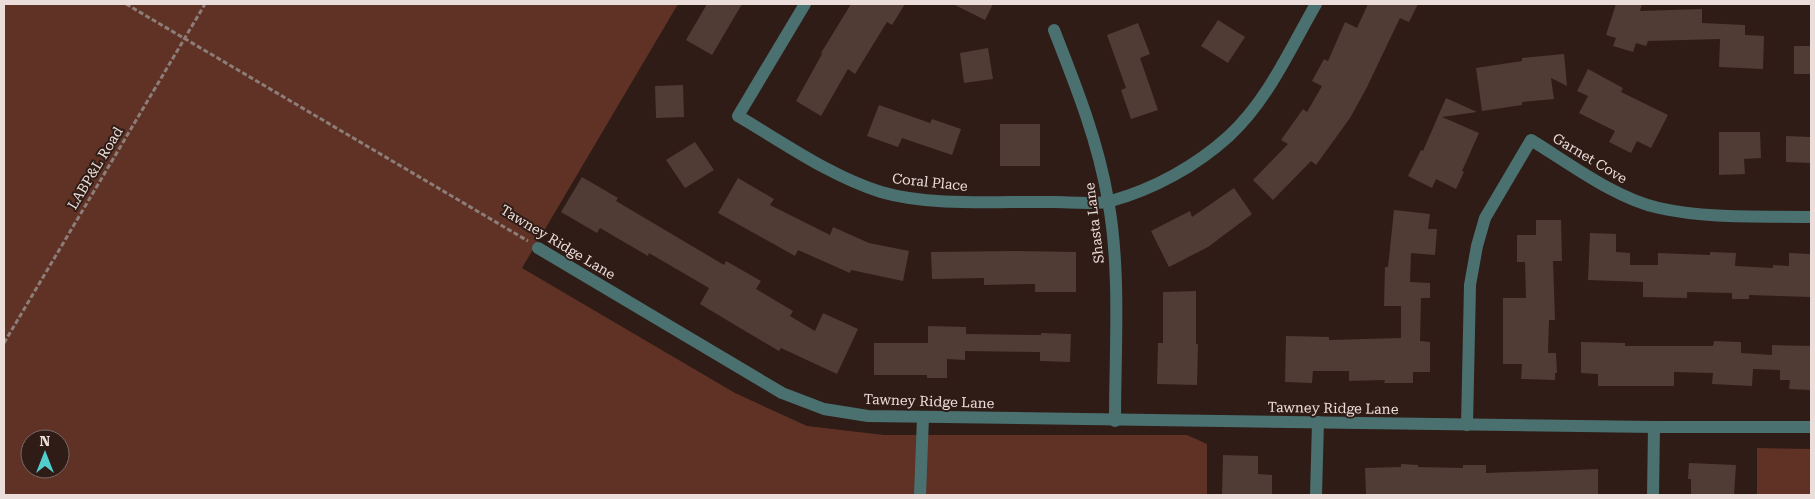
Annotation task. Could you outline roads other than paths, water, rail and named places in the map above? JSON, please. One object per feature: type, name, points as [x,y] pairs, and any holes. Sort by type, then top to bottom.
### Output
[{"type":"street","name":"Coral Place","points":[[805,4],[738,116],[841,176],[882,192],[944,201],[1109,202],[1150,188],[1190,165],[1228,136],[1251,113],[1260,100],[1316,4]]},
{"type":"street","name":"Shasta Lane","points":[[1054,30],[1088,119],[1103,172],[1109,202],[1115,278],[1115,421]]},
{"type":"street","name":"Garnet Cove","points":[[1467,424],[1470,285],[1477,246],[1485,218],[1531,140],[1618,193],[1657,208],[1695,214],[1811,217]]},
{"type":"street","name":"Tawney Ridge Lane","points":[[538,248],[782,393],[824,409],[868,416],[1115,421],[1811,427]]},
{"type":"street","points":[[920,495],[923,417]]},
{"type":"street","points":[[1316,495],[1318,422]]},
{"type":"street","points":[[1653,495],[1654,427]]}]
